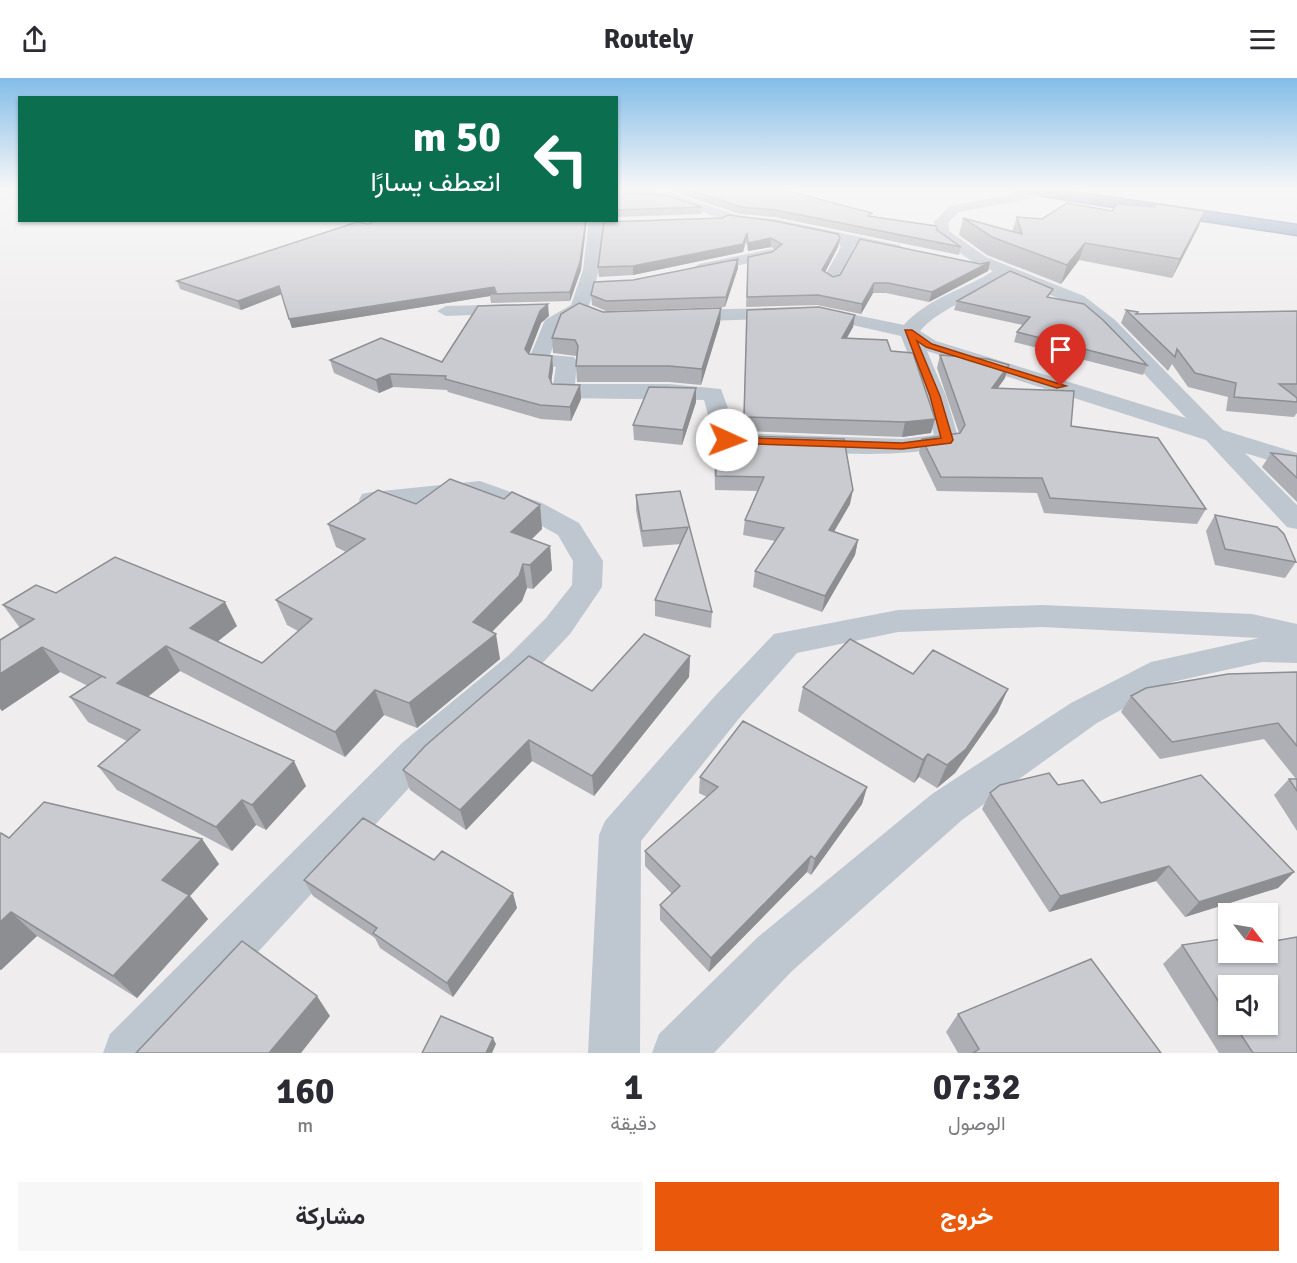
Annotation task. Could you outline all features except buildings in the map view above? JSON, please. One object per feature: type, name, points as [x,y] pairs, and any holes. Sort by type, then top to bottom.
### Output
[{"type":"street","points":[[598,234],[591,270],[579,308],[552,324],[538,361],[567,361],[563,391],[669,391],[712,394],[727,440],[902,446],[947,440],[935,396],[909,332]]},
{"type":"street","points":[[820,234],[916,253]]},
{"type":"street","points":[[943,234],[980,260],[1078,300],[1108,324],[1297,520]]},
{"type":"street","points":[[831,279],[849,247],[844,239]]},
{"type":"street","points":[[679,273],[771,254]]},
{"type":"street","points":[[960,262],[1005,271]]},
{"type":"street","points":[[909,332],[923,315],[977,289],[1005,271]]},
{"type":"street","points":[[586,285],[609,284]]},
{"type":"street","points":[[446,311],[579,308],[603,319],[626,318]]},
{"type":"street","points":[[660,317],[817,312],[909,332],[929,345],[1297,460]]},
{"type":"street","points":[[129,1053],[401,769],[521,664],[558,626],[587,587],[588,561],[569,529],[532,509],[480,489],[372,500]]},
{"type":"street","points":[[614,1053],[620,835],[728,706],[786,644],[898,621],[1042,615],[1252,625],[1297,636]]},
{"type":"street","points":[[678,1053],[774,954],[947,807],[1084,713],[1163,671],[1262,650],[1297,651]]},
{"type":"route","points":[[727,440],[902,446],[947,440],[935,396],[909,332],[929,345],[1061,386]]}]
